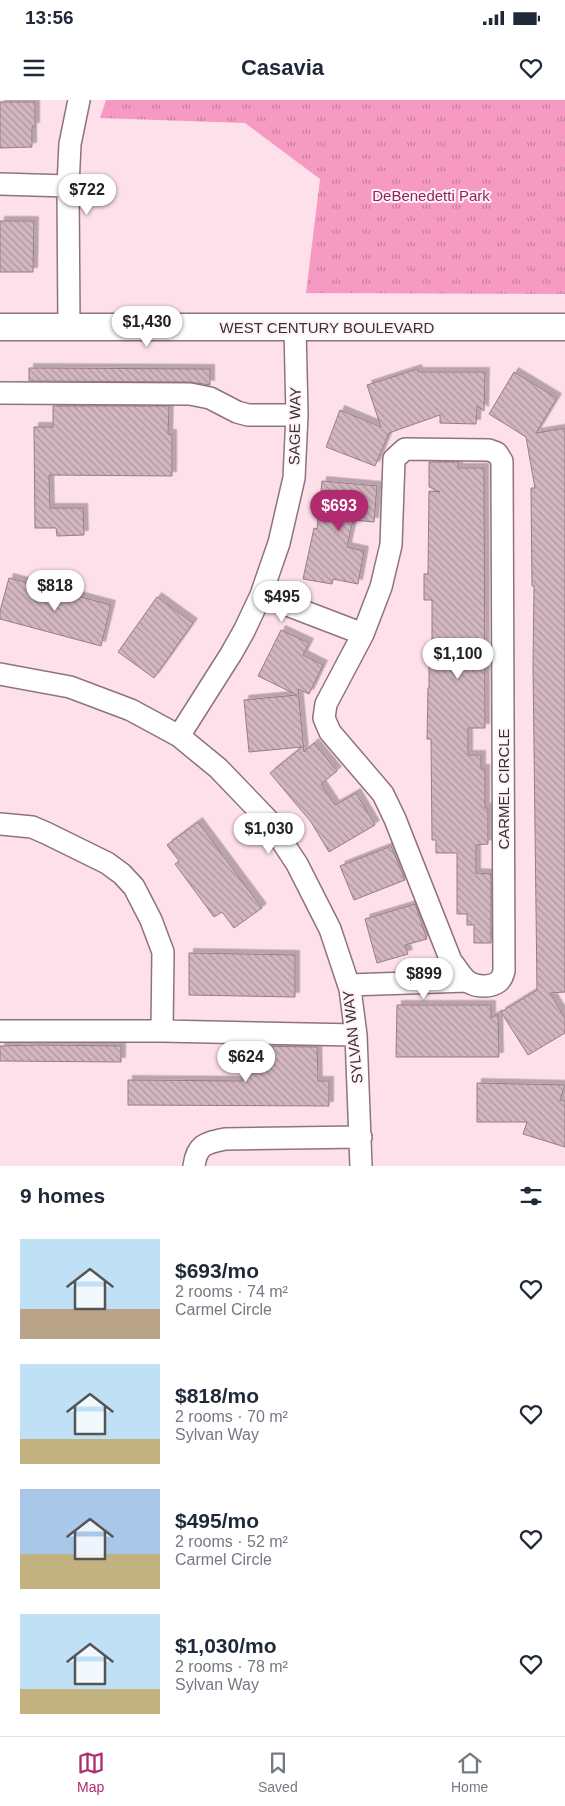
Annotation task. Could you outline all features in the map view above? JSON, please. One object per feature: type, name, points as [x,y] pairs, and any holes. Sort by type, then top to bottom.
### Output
[{"type":"street","points":[[69,327],[68,186],[70,144],[79,100]]},
{"type":"street","points":[[0,184],[68,186]]},
{"type":"street","name":"WEST CENTURY BOULEVARD","points":[[0,327],[565,327]]},
{"type":"street","name":"SAGE WAY","points":[[178,736],[231,654],[261,595],[279,543],[294,478],[297,415],[294,328]]},
{"type":"street","points":[[0,393],[190,394],[210,398],[237,412],[248,415],[297,415]]},
{"type":"street","name":"CARMEL CIRCLE","points":[[405,449],[489,450],[497,453],[502,461],[504,972],[497,983],[474,985],[467,981],[451,961],[384,794],[330,732],[324,718],[326,704],[363,634],[381,587],[391,544],[394,460],[405,449]]},
{"type":"street","points":[[261,595],[363,634]]},
{"type":"street","name":"SYLVAN WAY","points":[[0,674],[70,687],[131,710],[178,736],[218,768],[268,820],[297,864],[330,929],[349,985],[356,1035],[361,1166]]},
{"type":"street","points":[[0,824],[32,827],[46,833],[107,863],[122,874],[134,887],[151,920],[163,952],[162,1030]]},
{"type":"street","points":[[349,985],[467,981]]},
{"type":"street","points":[[0,1031],[162,1030],[356,1035]]},
{"type":"street","points":[[194,1166],[198,1150],[206,1143],[225,1139],[361,1138]]},
{"type":"green space","name":"DeBenedetti Park","points":[[106,100],[565,100],[565,294],[306,293],[320,179],[245,123],[100,118]]},
{"type":"building","points":[[0,102],[35,102],[35,127],[32,127],[32,147],[0,148]]},
{"type":"building","points":[[0,221],[34,221],[33,272],[0,272]]},
{"type":"building","points":[[29,368],[210,369],[210,385],[190,382],[29,381]]},
{"type":"building","points":[[417,369],[418,372],[485,372],[484,411],[477,406],[476,424],[440,423],[440,415],[389,433],[375,466],[326,447],[340,410],[381,427],[367,385]]},
{"type":"building","points":[[514,372],[557,398],[536,433],[565,428],[565,992],[550,993],[565,1018],[565,1033],[528,1055],[501,1012],[537,990],[533,665],[534,586],[532,586],[531,488],[535,488],[526,437],[489,414]]},
{"type":"building","points":[[53,406],[169,406],[168,434],[172,434],[172,476],[49,475],[50,508],[83,508],[84,535],[57,536],[56,528],[35,528],[34,427],[53,427]]},
{"type":"building","points":[[429,462],[458,462],[458,468],[484,468],[485,728],[468,728],[468,755],[481,755],[481,769],[485,769],[485,808],[488,808],[488,844],[476,845],[476,873],[491,874],[491,943],[474,943],[474,925],[467,925],[467,914],[457,914],[457,853],[436,853],[436,840],[432,840],[431,739],[427,739],[429,644],[432,644],[432,600],[424,600],[424,574],[428,574],[429,491],[440,492],[429,487]]},
{"type":"building","points":[[322,481],[377,486],[374,522],[353,520],[347,547],[364,551],[358,584],[333,579],[332,584],[303,579],[314,528],[317,529]]},
{"type":"building","points":[[9,578],[111,605],[101,646],[0,619],[0,611]]},
{"type":"building","points":[[157,597],[193,623],[154,678],[118,652]]},
{"type":"building","points":[[281,630],[309,643],[303,655],[323,665],[309,694],[298,689],[304,752],[314,743],[337,771],[321,784],[335,805],[356,793],[375,825],[329,852],[311,822],[270,773],[302,747],[249,752],[244,700],[297,695],[258,676]]},
{"type":"building","points":[[198,822],[262,908],[234,928],[222,912],[214,917],[175,864],[179,861],[167,845]]},
{"type":"building","points":[[391,846],[405,880],[354,900],[340,866]]},
{"type":"building","points":[[415,904],[427,939],[405,945],[408,954],[377,963],[365,919]]},
{"type":"building","points":[[189,953],[295,955],[295,997],[189,995]]},
{"type":"building","points":[[397,1005],[491,1005],[491,1018],[498,1014],[499,1057],[396,1057]]},
{"type":"building","points":[[0,1046],[121,1046],[121,1062],[0,1061]]},
{"type":"building","points":[[243,1046],[317,1047],[318,1081],[329,1081],[329,1106],[128,1105],[128,1080],[243,1081]]},
{"type":"building","points":[[477,1083],[565,1085],[560,1100],[565,1101],[565,1147],[523,1134],[527,1122],[477,1122]]}]
